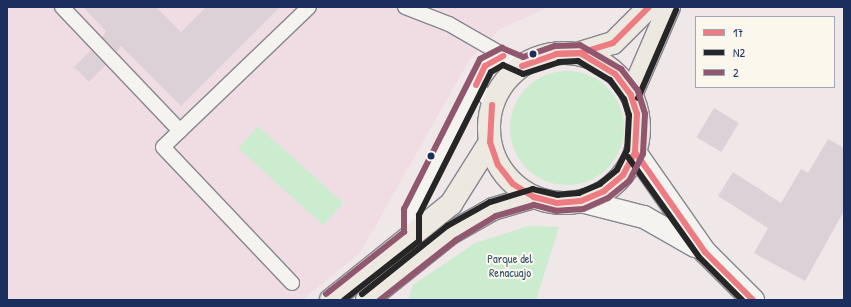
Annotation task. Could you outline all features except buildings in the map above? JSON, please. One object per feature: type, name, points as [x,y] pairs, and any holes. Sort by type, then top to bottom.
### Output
[{"type":"main road","points":[[580,53],[615,74],[631,95],[639,133],[635,152],[623,175],[604,192],[581,201],[557,203],[534,197],[513,184],[498,165],[490,142],[492,105],[512,61],[557,54],[580,53],[613,43],[649,7]]},
{"type":"main road","points":[[631,95],[669,7]]},
{"type":"main road","points":[[331,300],[451,204],[490,142]]},
{"type":"main road","points":[[367,300],[451,233],[493,209],[534,197]]},
{"type":"street","points":[[635,152],[705,252],[753,300]]},
{"type":"street","points":[[581,201],[644,217],[705,252]]},
{"type":"lane","points":[[62,7],[180,131]]},
{"type":"lane","points":[[292,283],[163,147],[309,7]]},
{"type":"lane","points":[[405,7],[449,24],[512,61]]},
{"type":"lane","points":[[412,236],[411,213],[485,66],[512,61]]},
{"type":"lane","points":[[476,85],[492,105]]},
{"type":"shaded area","points":[[7,7],[549,7],[500,29],[470,59],[360,253],[302,300],[7,300]]},
{"type":"green space","points":[[567,71],[589,75],[607,88],[620,106],[624,128],[620,150],[607,168],[589,181],[567,185],[545,181],[527,168],[514,150],[510,128],[514,106],[527,88],[545,75]]},
{"type":"green space","points":[[258,126],[343,203],[323,225],[238,148]]},
{"type":"green space","name":"Parque del Renacuajo","points":[[529,226],[559,227],[536,300],[408,300],[413,285],[475,243]]},
{"type":"transit line","name":"17","points":[[556,54],[580,53],[613,43],[649,7]]},
{"type":"transit line","name":"N2","points":[[638,98],[676,10]]},
{"type":"transit line","name":"2","points":[[326,294],[404,232],[404,209],[480,59],[502,48],[523,57],[555,46],[580,45],[621,69],[638,91],[645,114],[643,154],[629,181],[608,198],[583,209],[557,211],[534,205],[496,216],[456,240],[380,300]]},
{"type":"transit line","name":"17","points":[[492,105],[490,142],[498,165],[513,184],[534,197],[557,203],[581,201],[604,191],[623,175],[635,152],[637,114],[631,95],[615,74],[580,53],[557,54],[522,66]]},
{"type":"transit line","name":"17","points":[[476,85],[485,66],[503,56]]},
{"type":"transit line","name":"N2","points":[[344,300],[419,241],[419,215],[491,72],[503,65],[523,74],[559,62],[578,61],[610,80],[624,99],[629,115],[627,150],[617,170],[600,184],[579,193],[558,195],[533,189],[490,202],[447,226],[362,294]]},
{"type":"transit line","name":"17","points":[[635,152],[705,252],[753,300]]},
{"type":"transit line","name":"N2","points":[[628,157],[699,257],[742,300]]}]
